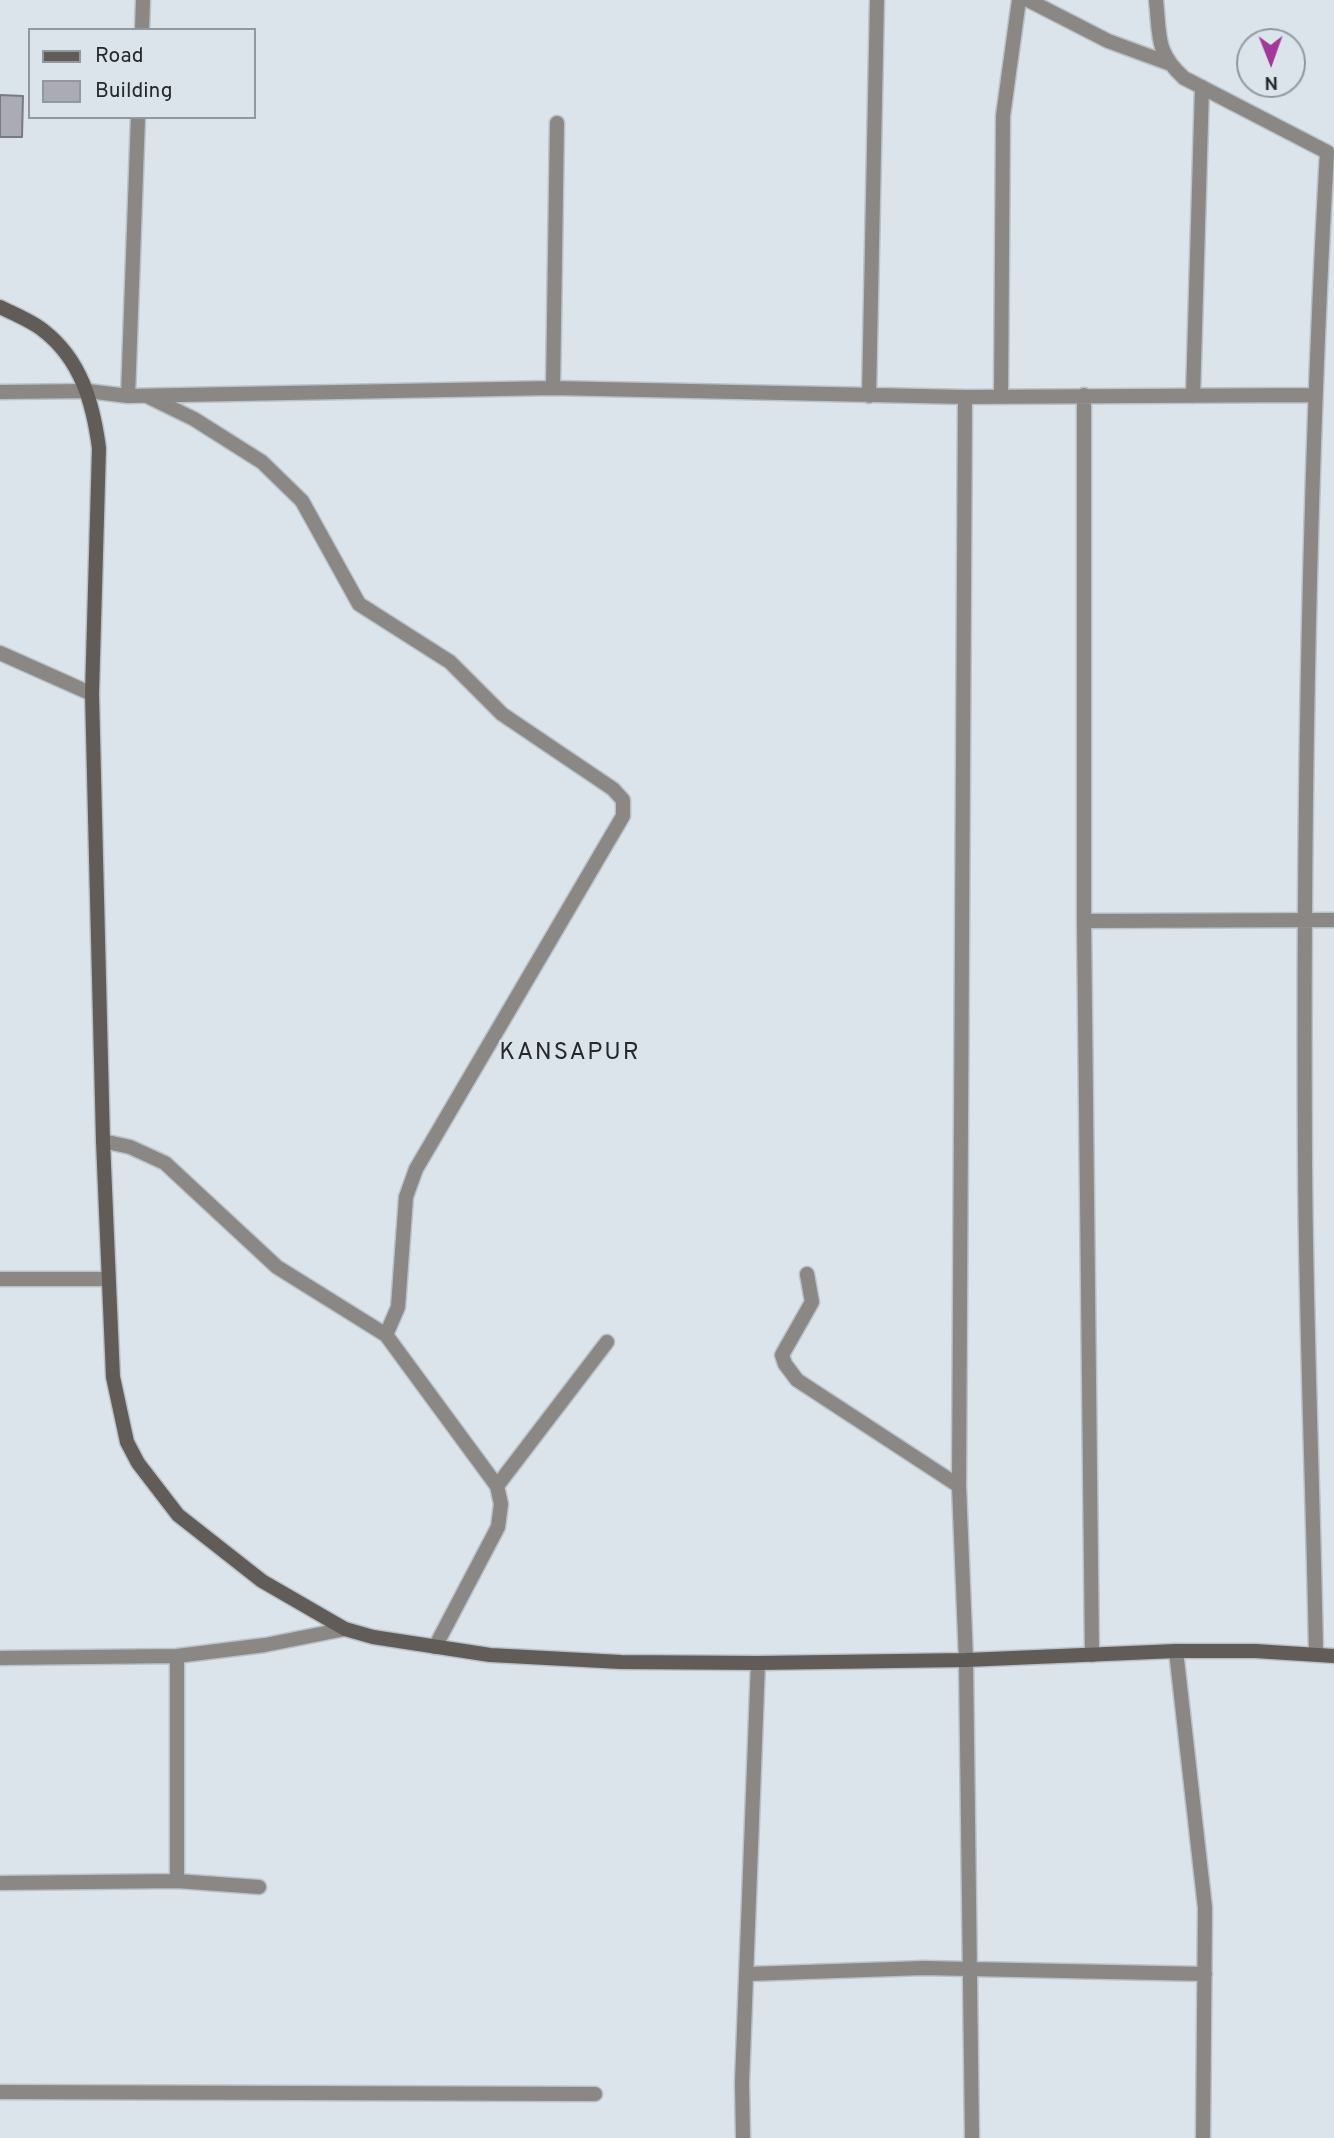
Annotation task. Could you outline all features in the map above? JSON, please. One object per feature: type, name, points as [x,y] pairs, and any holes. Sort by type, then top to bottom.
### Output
[{"type":"street","points":[[142,28],[143,0]]},
{"type":"street","points":[[869,396],[877,0]]},
{"type":"street","points":[[1001,396],[1003,116],[1019,0]]},
{"type":"street","points":[[1028,0],[1108,41],[1168,64],[1184,78],[1331,153],[1314,395],[1306,920],[1305,1166],[1316,1653]]},
{"type":"street","points":[[1156,0],[1159,44],[1168,64]]},
{"type":"street","points":[[1193,396],[1202,87]]},
{"type":"street","points":[[128,396],[138,119]]},
{"type":"street","points":[[553,388],[557,123]]},
{"type":"street","points":[[0,307],[44,331],[74,365],[88,391],[99,448],[92,694],[103,1141],[113,1377],[127,1442],[138,1463],[178,1516],[262,1581],[345,1629],[373,1637],[491,1655],[621,1662],[758,1663],[966,1660],[1176,1651],[1316,1653],[1334,1656]]},
{"type":"street","points":[[0,392],[88,391],[128,396],[553,388],[965,397],[1314,395]]},
{"type":"street","points":[[145,395],[194,419],[262,462],[302,501],[359,604],[450,662],[502,714],[613,789],[623,800],[623,816],[416,1170],[406,1197],[398,1307],[386,1335]]},
{"type":"street","points":[[1084,395],[1084,921],[1092,1655]]},
{"type":"street","points":[[965,397],[959,1486],[966,1660],[972,2138]]},
{"type":"street","points":[[0,653],[92,694]]},
{"type":"street","points":[[1084,921],[1334,920]]},
{"type":"street","points":[[103,1141],[130,1147],[165,1163],[277,1267],[386,1335],[496,1486],[501,1504],[498,1527],[435,1647]]},
{"type":"street","points":[[807,1274],[813,1293],[812,1302],[782,1355],[789,1371],[797,1380],[959,1486]]},
{"type":"street","points":[[0,1279],[108,1279]]},
{"type":"street","points":[[496,1486],[607,1342]]},
{"type":"street","points":[[0,1658],[177,1656],[265,1645],[345,1629]]},
{"type":"street","points":[[1176,1651],[1205,1908],[1203,2138]]},
{"type":"street","points":[[177,1656],[177,1881]]},
{"type":"street","points":[[743,2138],[742,2082],[758,1663]]},
{"type":"street","points":[[0,1883],[177,1881],[259,1887]]},
{"type":"street","points":[[748,1974],[968,1969],[1205,1974]]},
{"type":"street","points":[[0,2092],[595,2094]]},
{"type":"building","points":[[0,95],[23,96],[22,137],[0,137]]},
{"type":"district","name":"KANSAPUR","points":[[570,1054]]}]
